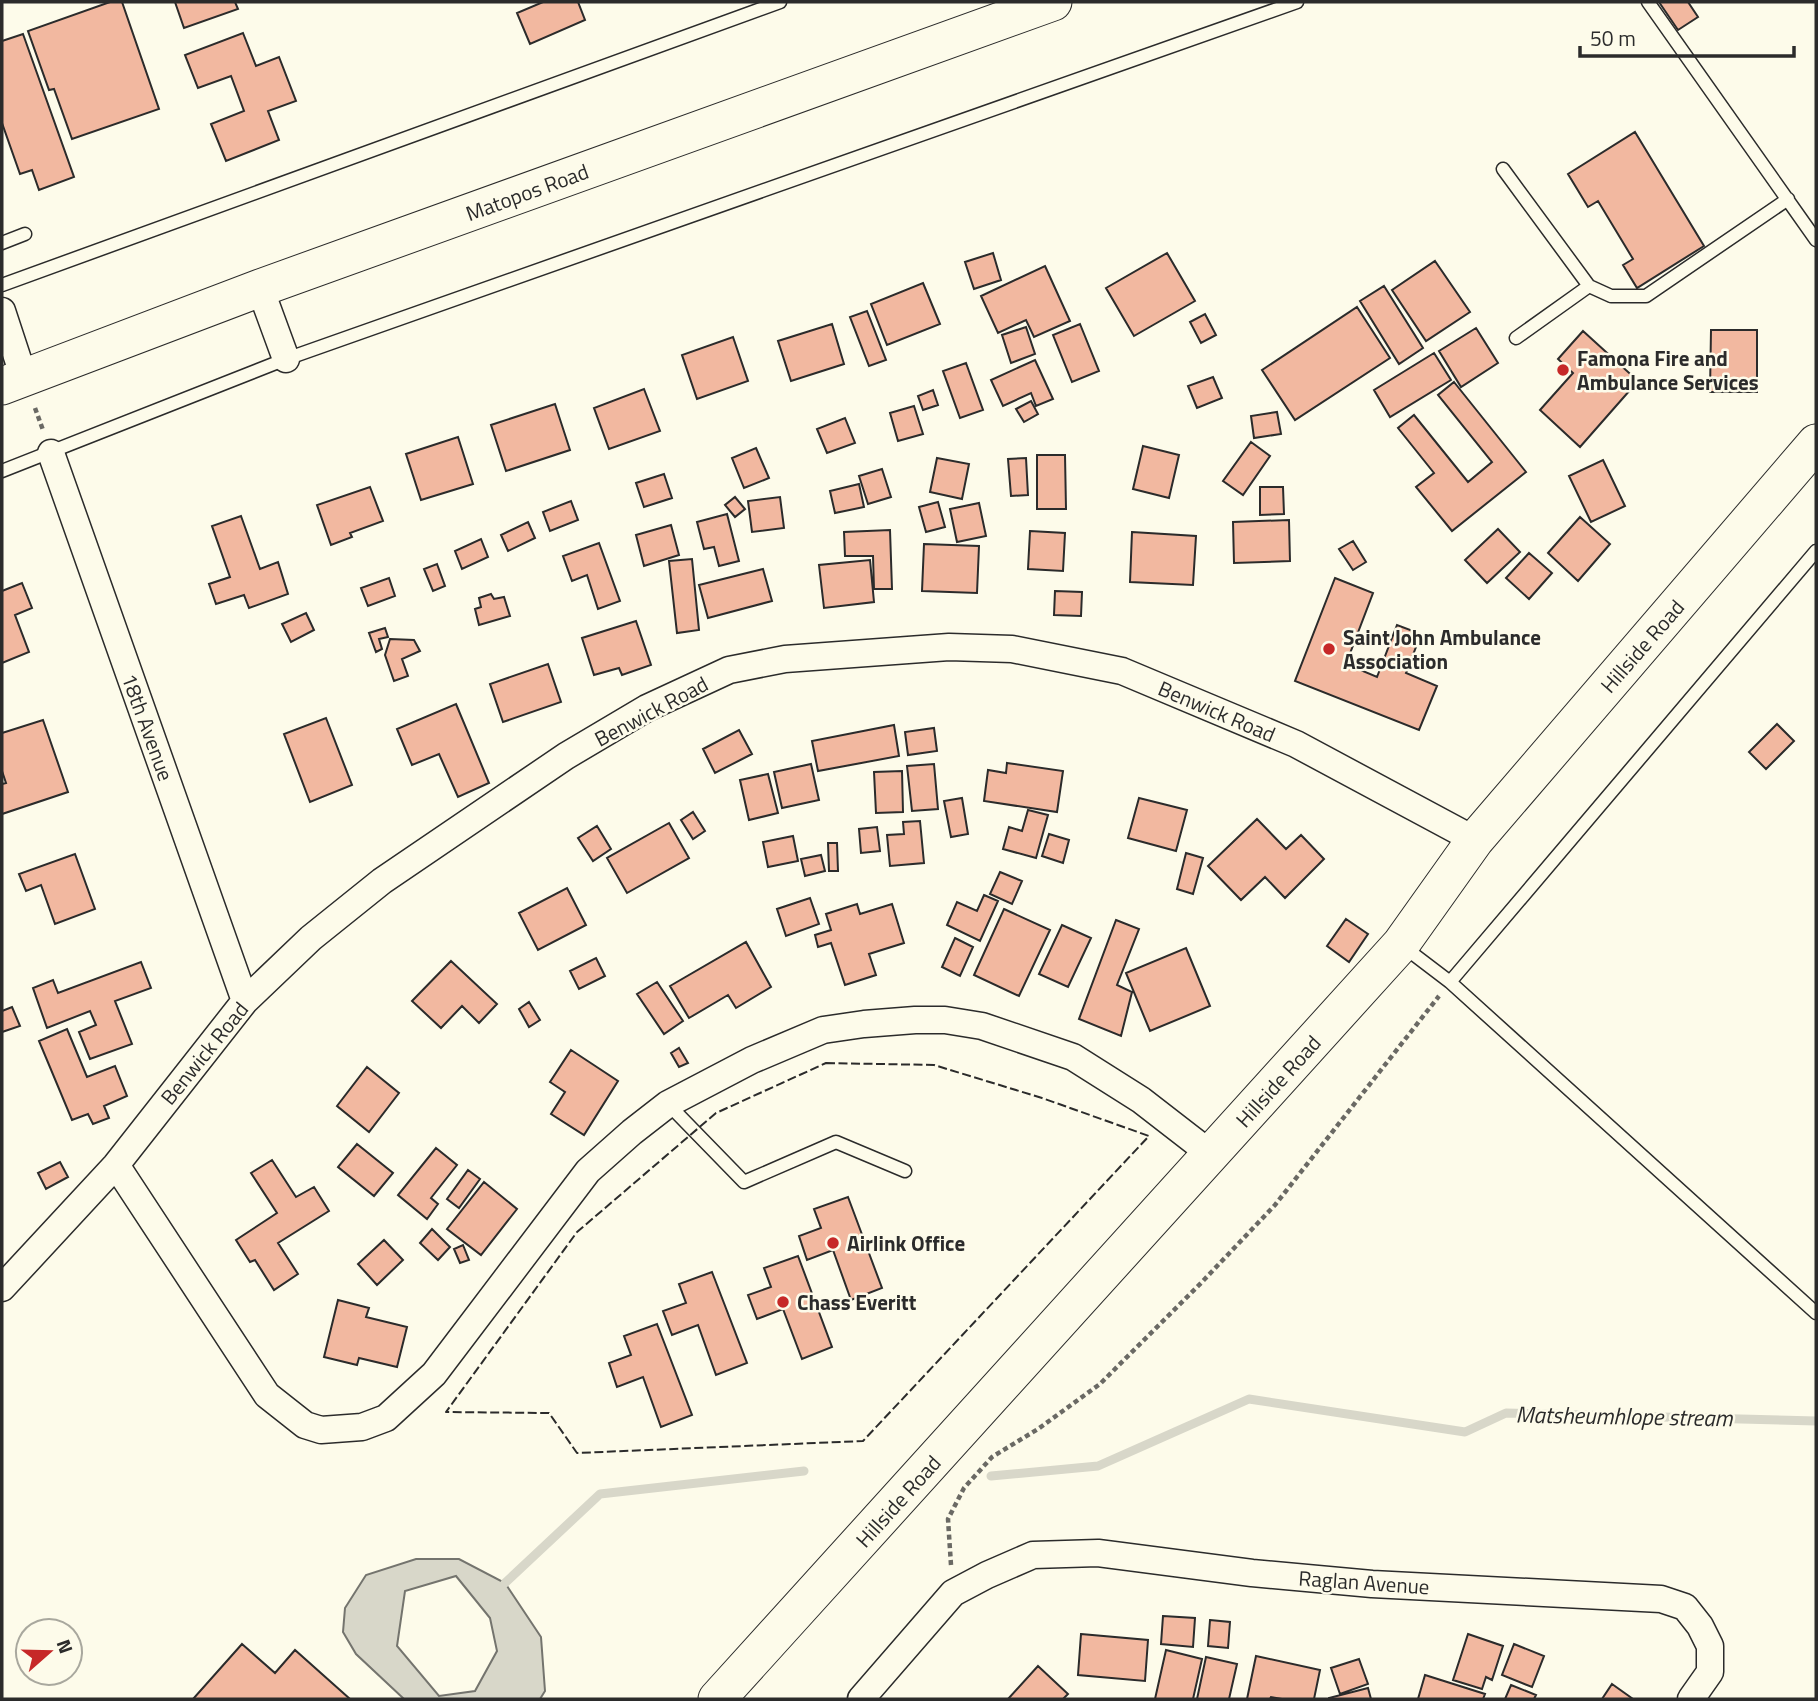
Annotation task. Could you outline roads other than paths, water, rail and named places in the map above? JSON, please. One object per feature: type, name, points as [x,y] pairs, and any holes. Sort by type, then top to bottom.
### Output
[{"type":"street","name":"Matopos Road","points":[[13,382],[260,288],[1053,2]]},
{"type":"street","points":[[260,288],[286,359]]},
{"type":"street","points":[[2,311],[13,382]]},
{"type":"street","name":"Hillside Road","points":[[718,1699],[1401,944],[1475,840],[1816,443]]},
{"type":"street","name":"18th Avenue","points":[[51,453],[246,1001]]},
{"type":"street","name":"Benwick Road","points":[[2,1288],[116,1165],[246,1001],[311,938],[382,881],[566,757],[647,708],[729,670],[785,659],[949,647],[1013,649],[1122,671],[1296,744],[1475,840]]},
{"type":"street","points":[[116,1165],[267,1395],[305,1425],[321,1430],[362,1427],[386,1418],[434,1374],[588,1171],[632,1132],[668,1104],[752,1060],[823,1030],[890,1022],[945,1020],[982,1026],[1073,1057],[1141,1100],[1212,1155]]},
{"type":"street","name":"Raglan Avenue","points":[[861,1699],[953,1593],[1033,1555],[1098,1553],[1252,1573],[1372,1584],[1661,1599],[1685,1607],[1700,1626],[1710,1646],[1710,1672],[1693,1697]]},
{"type":"lane","points":[[2,285],[780,2]]},
{"type":"lane","points":[[2,471],[286,359],[1297,2]]},
{"type":"lane","points":[[1648,2],[1816,240]]},
{"type":"lane","points":[[1503,169],[1589,286],[1611,296],[1646,296],[1788,199]]},
{"type":"lane","points":[[2,243],[25,234]]},
{"type":"lane","points":[[1516,338],[1589,286]]},
{"type":"lane","points":[[1450,982],[1816,551]]},
{"type":"lane","points":[[1401,944],[1450,982],[1816,1313]]},
{"type":"lane","points":[[668,1104],[744,1182],[836,1142],[905,1171]]},
{"type":"waterway","name":"Matsheumhlope stream","points":[[991,1476],[1098,1466],[1249,1399],[1465,1432],[1506,1413],[1816,1421]]},
{"type":"waterway","points":[[505,1583],[600,1494],[804,1471]]},
{"type":"place","name":"Famona Fire and Ambulance Services","points":[[1563,370]]},
{"type":"place","name":"Saint John Ambulance Association","points":[[1329,649]]},
{"type":"place","name":"Airlink Office","points":[[833,1243]]},
{"type":"place","name":"Chass Everitt","points":[[783,1302]]}]
